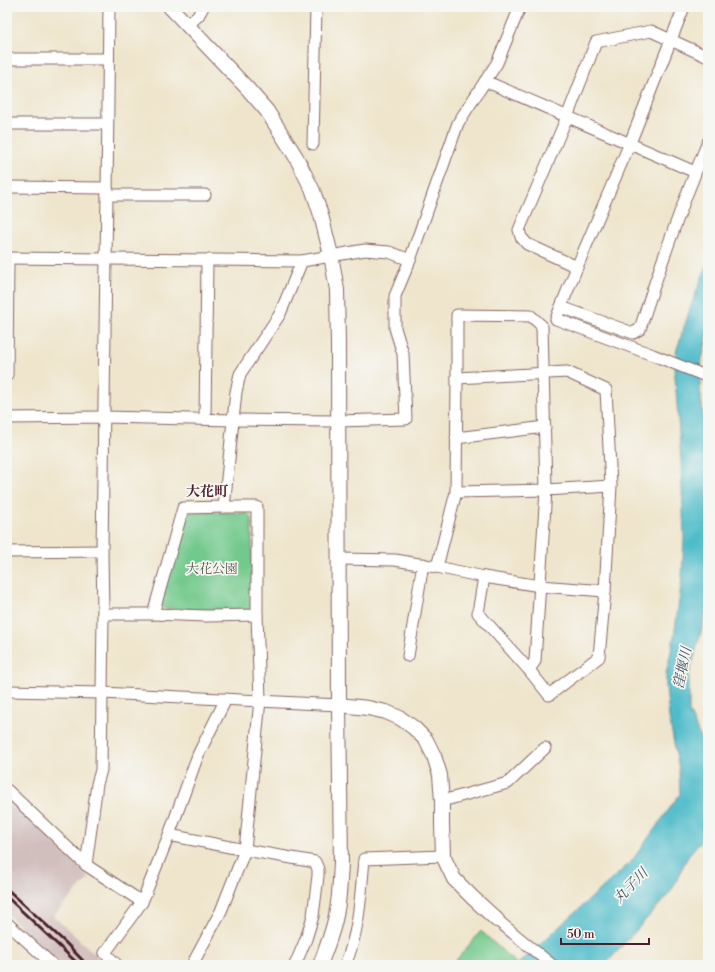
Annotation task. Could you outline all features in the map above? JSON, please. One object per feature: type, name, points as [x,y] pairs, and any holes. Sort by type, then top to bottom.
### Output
[{"type":"street","points":[[86,865],[97,784],[101,770],[103,614],[102,552],[109,7]]},
{"type":"street","points":[[170,7],[267,111],[296,157],[313,191],[321,215],[331,255],[337,290],[339,559],[338,705],[341,862],[336,915],[320,965]]},
{"type":"street","points":[[188,25],[198,16],[203,7]]},
{"type":"street","points":[[313,144],[316,7]]},
{"type":"street","points":[[7,418],[104,417],[338,421],[406,419],[403,354],[395,328],[395,296],[410,260],[458,123],[497,63],[518,7]]},
{"type":"street","points":[[542,326],[549,324],[556,319],[630,143],[684,7]]},
{"type":"street","points":[[577,267],[527,244],[521,237],[519,230],[567,117],[596,42],[651,32],[708,57]]},
{"type":"street","points":[[7,59],[108,59]]},
{"type":"street","points":[[485,81],[696,172]]},
{"type":"street","points":[[7,124],[107,124]]},
{"type":"street","points":[[561,307],[633,333],[640,329],[666,252],[708,142]]},
{"type":"street","points":[[7,187],[205,195]]},
{"type":"street","points":[[7,375],[8,258],[302,261],[365,250],[389,252],[410,260]]},
{"type":"street","points":[[205,419],[206,260]]},
{"type":"street","points":[[224,507],[236,392],[240,374],[280,314],[302,261]]},
{"type":"street","points":[[437,567],[456,492],[457,315],[531,316],[542,326],[546,490],[535,661],[529,670]]},
{"type":"street","points":[[556,319],[708,377]]},
{"type":"street","points":[[457,378],[567,372],[606,390],[611,486],[605,591],[599,657],[550,695],[478,614],[484,577]]},
{"type":"street","points":[[456,438],[545,427]]},
{"type":"street","points":[[456,492],[546,490],[611,486]]},
{"type":"street","points":[[153,614],[183,508],[256,507],[257,615],[260,700],[245,850],[221,911],[192,965]]},
{"type":"street","points":[[7,552],[102,552]]},
{"type":"street","points":[[339,559],[395,560],[540,586],[605,591]]},
{"type":"street","points":[[408,656],[423,564]]},
{"type":"street","points":[[103,614],[206,616],[257,615]]},
{"type":"street","points":[[7,691],[102,693],[338,705],[368,708],[386,712],[400,718],[414,728],[426,740],[434,756],[440,775],[443,856],[454,879],[496,920],[552,965]]},
{"type":"street","points":[[117,965],[105,953],[142,902],[169,835],[198,755],[226,699]]},
{"type":"street","points":[[442,801],[508,783],[545,748]]},
{"type":"street","points":[[7,790],[86,865],[142,902]]},
{"type":"street","points":[[169,835],[314,862],[318,869],[313,916],[306,939],[295,965]]},
{"type":"street","points":[[345,965],[358,918],[364,859],[443,856]]},
{"type":"street","points":[[7,923],[53,965]]},
{"type":"shaded area","points":[[7,795],[89,878],[53,916],[107,965],[60,965],[7,914]]},
{"type":"green space","name":"大花公園","points":[[190,512],[247,513],[252,518],[252,606],[249,610],[165,609],[160,605],[184,517]]},
{"type":"green space","points":[[481,931],[517,964],[517,965],[452,965]]},
{"type":"water","points":[[708,262],[708,334],[702,359],[700,388],[708,458],[708,599],[706,613],[689,676],[689,711],[708,755],[708,836],[692,851],[669,894],[605,965],[517,965],[631,862],[680,794],[679,769],[669,717],[666,687],[666,674],[674,638],[682,578],[684,538],[681,461],[675,376],[676,352],[692,303]]},
{"type":"railway","points":[[7,889],[66,943],[87,965]]},
{"type":"railway","points":[[7,897],[75,961]]},
{"type":"district","name":"大花町","points":[[207,492]]},
{"type":"water label","name":"窪堰川","points":[[683,668]]},
{"type":"water label","name":"丸子川","points":[[631,886]]}]
